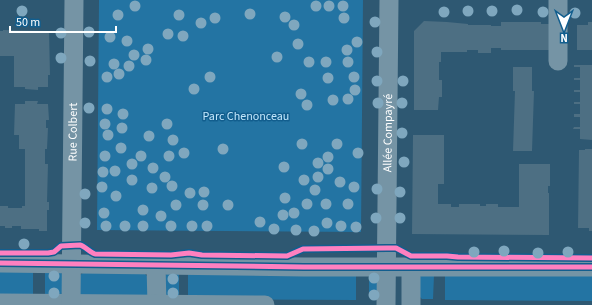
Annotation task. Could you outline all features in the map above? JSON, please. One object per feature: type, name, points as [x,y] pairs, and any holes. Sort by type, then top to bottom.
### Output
[{"type":"street","name":"Rue Colbert","points":[[71,304],[74,0]]},
{"type":"street","name":"Allée Compayré","points":[[386,305],[390,0]]},
{"type":"street","points":[[558,0],[558,61]]},
{"type":"street","points":[[0,264],[592,267]]},
{"type":"street","points":[[156,265],[157,304]]},
{"type":"street","points":[[411,267],[411,305]]},
{"type":"street","points":[[0,303],[265,305]]},
{"type":"green space","name":"Parc Chenonceau","points":[[99,0],[363,0],[361,232],[97,230]]},
{"type":"green space","points":[[45,271],[60,272],[65,276],[61,297],[45,297]]},
{"type":"green space","points":[[0,272],[33,272],[33,298],[0,297]]},
{"type":"green space","points":[[84,272],[143,272],[149,278],[149,294],[144,297],[84,298],[78,292],[78,277]]},
{"type":"green space","points":[[169,272],[179,272],[179,297],[166,297],[163,277]]},
{"type":"green space","points":[[188,272],[356,274],[356,300],[188,299]]},
{"type":"green space","points":[[369,275],[379,275],[378,298],[369,297]]},
{"type":"green space","points":[[422,275],[434,275],[433,299],[422,299],[418,295],[418,279]]},
{"type":"green space","points":[[445,275],[592,275],[592,301],[445,300]]},
{"type":"building","points":[[424,21],[491,26],[501,26],[501,22],[541,22],[541,24],[553,24],[553,50],[501,50],[501,48],[491,48],[491,53],[478,53],[478,50],[467,50],[467,52],[441,52],[441,62],[439,62],[439,80],[442,80],[442,97],[439,97],[438,110],[414,110],[414,31]]},
{"type":"building","points":[[588,22],[592,22],[592,50],[577,50],[577,25],[588,25]]},
{"type":"building","points":[[0,31],[49,31],[50,75],[48,75],[48,87],[38,87],[38,90],[25,89],[25,87],[14,87],[14,56],[0,56]]},
{"type":"building","points":[[574,65],[592,65],[592,140],[580,139],[580,129],[573,129],[574,127],[580,127],[580,117],[574,117],[574,114],[580,114],[580,104],[574,104],[574,102],[580,102],[580,92],[574,92],[574,90],[580,90],[580,80],[574,80],[574,78],[580,78],[580,67],[574,67]]},
{"type":"building","points":[[513,67],[532,67],[532,91],[534,91],[532,151],[513,151],[515,91],[513,91]]},
{"type":"building","points":[[25,101],[38,101],[37,104],[48,104],[49,120],[46,120],[46,128],[48,128],[47,149],[45,149],[45,164],[48,164],[47,202],[49,202],[49,210],[47,210],[47,231],[39,231],[39,229],[21,229],[21,226],[5,228],[5,226],[0,226],[0,206],[8,206],[8,208],[22,208],[22,206],[25,206],[25,149],[19,149],[19,135],[14,135],[15,104],[25,104]]},
{"type":"building","points":[[413,135],[444,135],[444,184],[438,184],[438,204],[451,204],[451,207],[459,207],[459,204],[480,204],[480,206],[486,206],[486,204],[498,204],[498,207],[519,207],[519,164],[550,164],[550,186],[548,186],[549,235],[412,234]]},
{"type":"building","points":[[592,149],[592,231],[589,231],[589,228],[578,228],[579,150]]},
{"type":"cycle path","points":[[0,253],[48,253],[54,252],[61,246],[80,245],[95,254],[171,255],[189,253],[202,255],[287,256],[303,249],[396,248],[411,256],[592,258]]},
{"type":"cycle path","points":[[0,263],[304,267],[592,267]]}]
